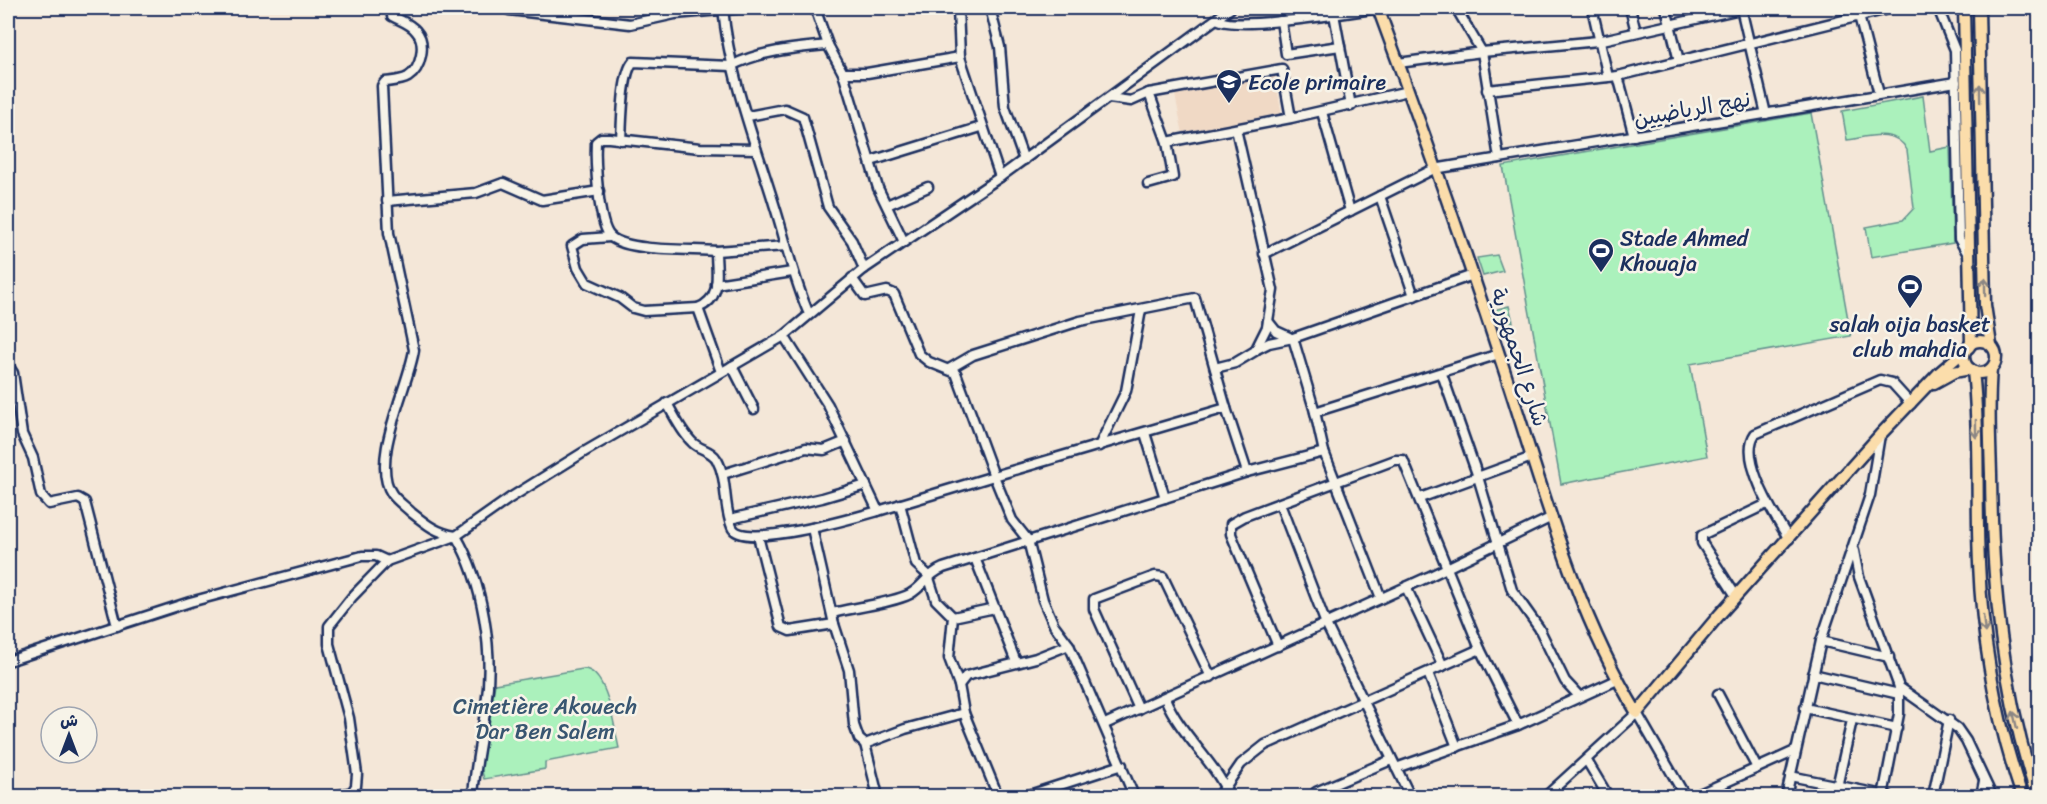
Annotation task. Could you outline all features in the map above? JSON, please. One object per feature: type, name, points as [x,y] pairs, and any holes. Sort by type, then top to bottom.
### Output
[{"type":"main road","name":"شارع الجمهورية","points":[[1379,8],[1473,275],[1552,518],[1580,595],[1617,680],[1637,713]]},
{"type":"main road","points":[[1964,8],[1970,259],[1970,346],[1965,358],[1971,370],[1979,566],[1985,638],[2007,746],[2022,796]]},
{"type":"main road","points":[[1979,8],[1985,305],[1991,345],[1996,357],[1991,369],[1992,530],[1998,626],[2016,725],[2037,796]]},
{"type":"main road","points":[[1637,713],[1736,596],[1880,435],[1940,372],[1970,346],[1983,342],[1991,345]]},
{"type":"main road","points":[[1931,384],[1954,372],[1971,370],[1980,373],[1991,369]]},
{"type":"main road","points":[[1624,691],[1637,697],[1654,694]]},
{"type":"street","points":[[394,8],[392,16],[410,24],[420,35],[421,51],[417,67],[408,77],[385,82],[382,86],[389,233],[414,350],[394,415],[387,457],[388,486],[396,499],[432,530],[456,536],[469,562],[480,595],[487,656],[486,705],[473,796]]},
{"type":"street","points":[[509,10],[563,12],[630,24],[675,14],[744,8]]},
{"type":"street","points":[[815,8],[828,45],[843,73],[878,188],[904,242]]},
{"type":"street","points":[[958,8],[960,57],[981,127],[1000,177]]},
{"type":"street","points":[[990,8],[1000,47],[1005,107],[1024,160]]},
{"type":"street","points":[[335,796],[352,792],[356,786],[357,774],[349,718],[329,644],[329,626],[347,603],[387,561],[456,536],[510,498],[667,403],[784,336],[864,269],[1024,160],[1231,8]]},
{"type":"street","points":[[1217,19],[1227,24],[1281,21],[1379,8]]},
{"type":"street","points":[[1456,8],[1482,51],[1499,158]]},
{"type":"street","points":[[1592,8],[1608,77]]},
{"type":"street","points":[[1630,8],[1636,32]]},
{"type":"street","points":[[1666,8],[1679,61]]},
{"type":"street","points":[[1703,8],[1705,17]]},
{"type":"street","points":[[1398,63],[1482,51],[1598,41],[1742,8],[1766,114]]},
{"type":"street","points":[[1857,8],[1880,94]]},
{"type":"street","points":[[1487,90],[1618,76],[1892,8]]},
{"type":"street","points":[[1938,8],[1955,50],[1959,239],[1970,259]]},
{"type":"street","points":[[723,9],[731,66],[748,116],[792,272],[809,314]]},
{"type":"street","points":[[1334,14],[1351,106]]},
{"type":"street","points":[[1281,21],[1286,54]]},
{"type":"street","points":[[621,140],[624,98],[632,63],[644,60],[731,66],[742,60],[792,48],[828,45]]},
{"type":"street","points":[[1291,118],[1282,59],[1286,54],[1340,46]]},
{"type":"street","points":[[843,73],[867,73],[960,57]]},
{"type":"street","points":[[1110,98],[1131,100],[1149,93],[1282,69]]},
{"type":"street","points":[[1618,76],[1634,136]]},
{"type":"street","name":"نهج الرياضيين","points":[[1264,254],[1434,169],[1956,82]]},
{"type":"street","points":[[1167,142],[1351,106],[1408,91]]},
{"type":"street","points":[[1148,184],[1174,174],[1167,142],[1149,93]]},
{"type":"street","points":[[748,116],[785,109],[802,117],[828,207],[852,241],[864,269]]},
{"type":"street","points":[[1322,111],[1350,210]]},
{"type":"street","points":[[871,161],[981,127]]},
{"type":"street","points":[[1236,129],[1272,280],[1268,321],[1255,351]]},
{"type":"street","points":[[610,237],[605,226],[599,191],[595,163],[596,142],[605,138],[700,148],[756,149]]},
{"type":"street","points":[[387,201],[476,193],[503,183],[542,200],[599,191]]},
{"type":"street","points":[[886,205],[928,186]]},
{"type":"street","points":[[1380,196],[1414,297]]},
{"type":"street","points":[[716,251],[716,284],[712,300],[698,308],[636,310],[620,298],[587,283],[578,268],[572,246],[583,239],[610,237],[630,245],[716,251],[786,246]]},
{"type":"street","points":[[716,284],[792,272]]},
{"type":"street","points":[[1215,368],[1235,363],[1269,343],[1293,338],[1473,275]]},
{"type":"street","points":[[852,278],[865,296],[887,291],[894,294],[919,354],[929,362],[958,375],[1012,519],[1028,540],[1043,600],[1054,625],[1069,645],[1106,724],[1134,796]]},
{"type":"street","points":[[949,369],[973,355],[1080,321],[1195,298],[1247,472]]},
{"type":"street","points":[[698,308],[721,372]]},
{"type":"street","points":[[1099,446],[1126,391],[1142,310]]},
{"type":"street","points":[[1268,321],[1276,331],[1293,338]]},
{"type":"street","points":[[784,336],[828,405],[878,511]]},
{"type":"street","points":[[1293,338],[1334,482],[1381,598]]},
{"type":"street","points":[[1315,412],[1442,374],[1498,354]]},
{"type":"street","points":[[8,365],[13,373],[20,425],[34,465],[41,495],[49,504],[78,498],[85,502],[117,626]]},
{"type":"street","points":[[732,366],[754,409]]},
{"type":"street","points":[[1442,374],[1478,477],[1515,596],[1539,628],[1565,681],[1579,696]]},
{"type":"street","points":[[1789,539],[1767,504],[1749,451],[1755,434],[1880,380],[1892,383],[1911,404]]},
{"type":"street","points":[[667,403],[690,440],[717,459],[723,474],[730,519],[735,531],[746,536],[812,528],[878,511],[1226,408]]},
{"type":"street","points":[[1145,432],[1165,498]]},
{"type":"street","points":[[1786,796],[1821,641],[1870,495],[1880,435]]},
{"type":"street","points":[[723,474],[806,448],[824,450],[846,441]]},
{"type":"street","points":[[832,613],[906,596],[918,588],[928,575],[1028,540],[1247,472],[1324,452]]},
{"type":"street","points":[[1420,498],[1532,457]]},
{"type":"street","points":[[1278,646],[1230,528],[1235,520],[1400,459],[1406,463],[1480,650],[1518,725]]},
{"type":"street","points":[[730,519],[822,498],[866,485]]},
{"type":"street","points":[[900,504],[916,564],[928,575],[932,594],[943,609],[953,617]]},
{"type":"street","points":[[1280,504],[1326,624],[1362,703],[1410,796]]},
{"type":"street","points":[[1736,596],[1702,543],[1702,535],[1767,504]]},
{"type":"street","points":[[1106,724],[1552,518]]},
{"type":"street","points":[[812,528],[834,624],[851,680],[854,725],[859,739],[864,744],[878,796]]},
{"type":"street","points":[[758,536],[782,627],[790,630],[834,624]]},
{"type":"street","points":[[1790,776],[1885,796],[1897,728],[1899,691],[1889,657],[1859,578],[1853,550]]},
{"type":"street","points":[[8,661],[190,602],[352,558],[372,555],[387,561]]},
{"type":"street","points":[[975,558],[1016,662]]},
{"type":"street","points":[[1139,709],[1094,609],[1094,599],[1155,576],[1163,577],[1211,677]]},
{"type":"street","points":[[1406,587],[1443,666]]},
{"type":"street","points":[[953,617],[995,608]]},
{"type":"street","points":[[953,617],[949,658],[959,685],[964,713],[998,796]]},
{"type":"street","points":[[1821,641],[1889,657]]},
{"type":"street","points":[[959,685],[966,676],[1069,645]]},
{"type":"street","points":[[1219,796],[1227,793],[1240,765],[1265,745],[1480,650]]},
{"type":"street","points":[[1428,673],[1457,747]]},
{"type":"street","points":[[1813,674],[1899,691],[1949,720],[1966,741],[1992,796]]},
{"type":"street","points":[[1316,792],[1393,764],[1457,747],[1518,725],[1617,680]]},
{"type":"street","points":[[1719,694],[1757,768]]},
{"type":"street","points":[[1165,698],[1192,745],[1215,769],[1227,793]]},
{"type":"street","points":[[1805,708],[1897,728]]},
{"type":"street","points":[[864,744],[905,729],[964,713]]},
{"type":"street","points":[[1546,796],[1637,713],[1685,796]]},
{"type":"street","points":[[1835,796],[1852,720]]},
{"type":"street","points":[[1933,796],[1949,720]]},
{"type":"street","points":[[1695,796],[1795,751]]},
{"type":"street","points":[[1587,761],[1608,796]]},
{"type":"street","points":[[1026,796],[1122,765]]},
{"type":"street","points":[[1981,796],[1984,780]]},
{"type":"shaded area","name":"Ecole primaire","points":[[1275,76],[1282,116],[1183,134],[1175,95]]},
{"type":"green space","points":[[1923,96],[1930,151],[1950,147],[1953,243],[1871,257],[1866,227],[1903,220],[1914,208],[1907,150],[1896,138],[1888,136],[1847,140],[1842,111]]},
{"type":"green space","points":[[1811,113],[1851,336],[1690,364],[1707,456],[1561,484],[1503,166]]},
{"type":"green space","points":[[1497,255],[1503,271],[1483,276],[1477,258]]},
{"type":"green space","points":[[1509,306],[1513,322],[1499,325],[1494,310]]},
{"type":"green space","name":"Cimetière Akouech Dar Ben Salem","points":[[583,669],[592,672],[604,689],[619,748],[545,762],[545,769],[484,779],[481,768],[495,684]]},
{"type":"place","name":"Ecole primaire","points":[[1229,105]]},
{"type":"place","name":"Stade Ahmed Khouaja","points":[[1601,274]]},
{"type":"place","name":"salah oija basket club mahdia","points":[[1910,310]]}]
